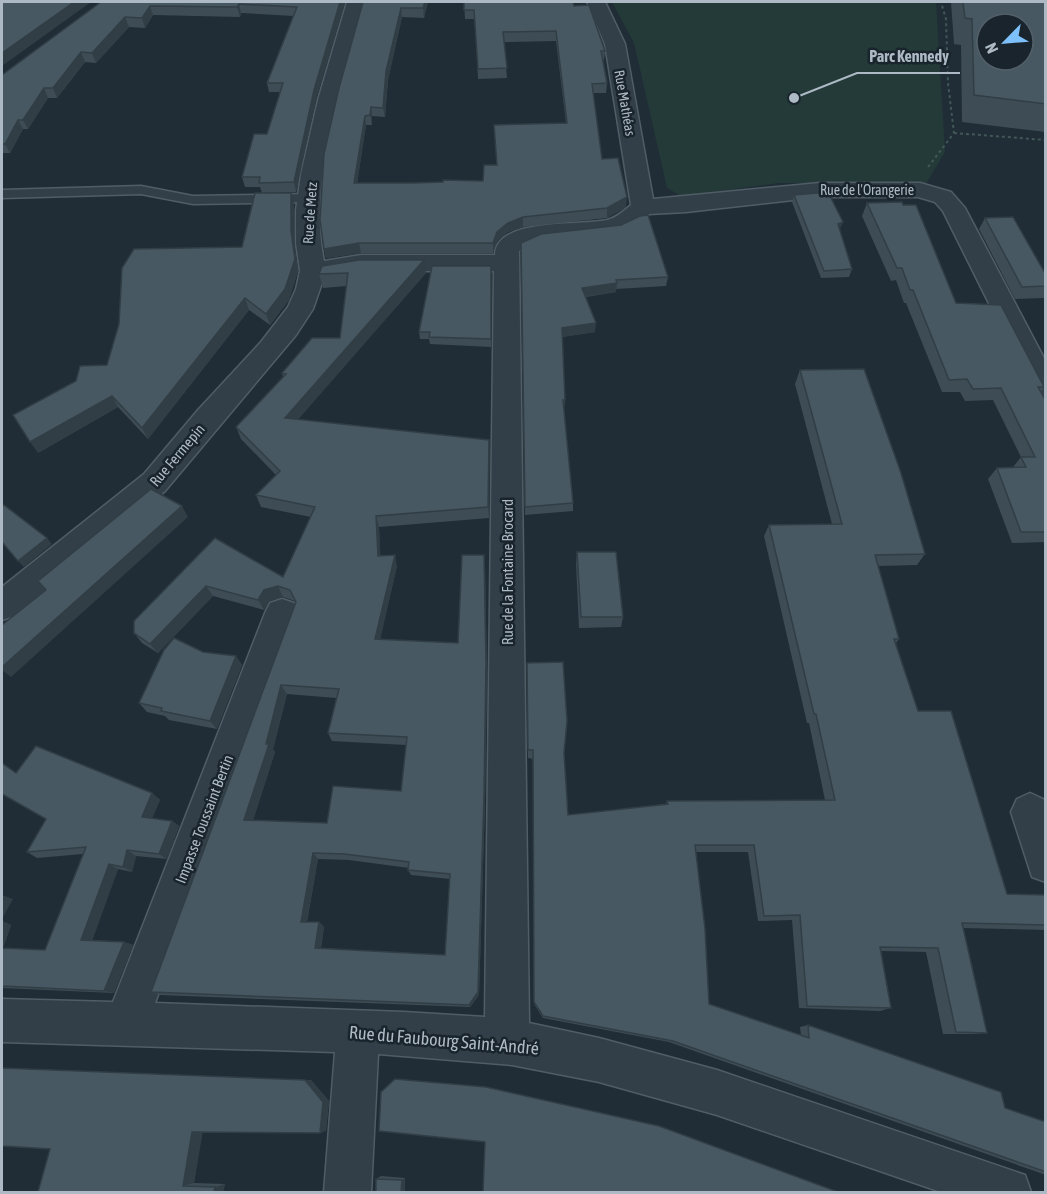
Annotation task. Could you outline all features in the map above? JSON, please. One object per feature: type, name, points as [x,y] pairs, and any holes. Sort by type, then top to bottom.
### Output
[{"type":"street","name":"Rue de Metz","points":[[313,271],[306,246],[309,198],[317,147],[356,2]]},
{"type":"street","name":"Rue Mathéas","points":[[596,2],[615,44],[643,207]]},
{"type":"street","name":"Rue de l'Orangerie","points":[[643,207],[686,205],[805,191],[920,190],[943,197],[952,208],[1046,390]]},
{"type":"street","name":"Rue de la Fontaine Brocard","points":[[507,1042],[507,249],[516,240],[532,235],[611,227],[626,220],[643,207]]},
{"type":"street","points":[[313,271],[361,263],[507,263]]},
{"type":"street","name":"Rue Fermepin","points":[[2,606],[146,491],[167,470],[203,424],[282,333],[310,291],[313,271]]},
{"type":"street","name":"Impasse Toussaint Bertin","points":[[126,1024],[282,613]]},
{"type":"street","points":[[1030,812],[1046,863]]},
{"type":"street","name":"Rue du Faubourg Saint-André","points":[[2,1021],[358,1032],[507,1042],[591,1058],[712,1091],[1008,1192]]},
{"type":"street","points":[[346,1192],[358,1032]]},
{"type":"lane","points":[[2,194],[141,190],[193,200],[309,198]]},
{"type":"path","points":[[920,190],[924,172],[954,133],[948,83],[946,19],[941,2]]},
{"type":"path","points":[[954,133],[1046,140]]},
{"type":"green space","points":[[612,2],[936,2],[945,152],[926,184],[780,183],[681,196],[667,188],[634,43]]},
{"type":"building","points":[[2,2],[74,2],[2,53]]},
{"type":"building","points":[[101,2],[340,2],[314,90],[294,182],[259,183],[260,177],[242,177],[254,134],[267,134],[283,83],[267,83],[297,7],[239,4],[237,7],[150,6],[142,18],[125,17],[92,53],[81,52],[53,88],[44,88],[23,120],[18,120],[5,144],[2,144],[2,75]]},
{"type":"building","points":[[363,2],[425,2],[423,8],[401,8],[386,71],[383,108],[371,107],[370,115],[365,116],[354,183],[483,181],[484,165],[497,165],[494,125],[567,123],[556,31],[503,32],[507,68],[478,69],[474,10],[464,10],[464,2],[573,2],[574,6],[589,5],[605,51],[601,51],[607,83],[592,84],[602,159],[618,158],[627,197],[607,208],[523,217],[508,223],[497,232],[493,243],[359,243],[324,249],[320,220],[324,154],[339,88]]},
{"type":"building","points":[[963,2],[1046,2],[1046,104],[974,95],[972,19],[965,18]]},
{"type":"building","points":[[828,192],[843,222],[838,224],[852,269],[824,271],[794,195]]},
{"type":"building","points":[[255,193],[291,193],[291,231],[295,259],[285,289],[266,314],[245,298],[142,428],[112,396],[30,442],[13,415],[76,381],[80,366],[107,365],[119,324],[122,268],[134,249],[242,247]]},
{"type":"building","points":[[902,202],[903,205],[916,205],[956,303],[1001,305],[1044,387],[1038,387],[1046,401],[1046,532],[1021,532],[997,468],[1026,467],[1021,457],[1035,457],[1001,388],[973,389],[967,379],[949,380],[913,290],[910,290],[902,268],[897,268],[867,203]]},
{"type":"building","points":[[648,215],[668,277],[616,280],[617,283],[582,288],[596,323],[562,328],[565,400],[563,400],[573,503],[525,507],[521,243],[541,234],[621,225],[640,216]]},
{"type":"building","points":[[1013,217],[1046,275],[1046,286],[1022,287],[985,218]]},
{"type":"building","points":[[359,260],[424,260],[285,418],[489,440],[488,507],[376,516],[378,556],[395,555],[375,639],[458,643],[462,555],[484,555],[486,664],[478,992],[469,1005],[151,992],[296,602],[290,590],[278,586],[264,590],[258,600],[206,586],[150,644],[134,633],[134,621],[215,538],[283,577],[315,507],[256,495],[280,471],[236,427],[286,374],[282,373],[312,338],[340,338],[348,273],[319,274],[322,266]],"holes":[[[281,685],[339,689],[328,733],[407,737],[401,791],[333,786],[327,823],[244,820],[269,744],[266,744]],[[313,853],[344,854],[409,862],[408,870],[450,874],[445,955],[315,948],[319,922],[301,922]]]},
{"type":"building","points":[[432,266],[491,266],[491,339],[429,337],[430,332],[419,332]]},
{"type":"building","points":[[864,369],[901,473],[925,554],[875,555],[899,639],[894,639],[918,711],[951,711],[1007,894],[1046,895],[1046,925],[962,923],[987,1033],[956,1032],[938,948],[880,947],[891,1008],[807,1006],[800,915],[764,916],[754,845],[695,845],[705,929],[709,1004],[809,1038],[808,1025],[1001,1092],[1005,1108],[1046,1122],[1046,1172],[673,1041],[543,1016],[534,1002],[533,750],[528,750],[527,663],[563,662],[567,721],[564,753],[568,815],[668,804],[667,801],[835,800],[769,525],[842,524],[800,370]]},
{"type":"building","points":[[151,489],[182,506],[2,667],[2,625],[46,590],[38,581]]},
{"type":"building","points":[[4,505],[47,538],[18,561],[2,542],[2,507]]},
{"type":"building","points":[[577,552],[616,552],[623,617],[581,617]]},
{"type":"building","points":[[174,638],[203,652],[236,656],[210,721],[161,711],[162,708],[139,703],[164,650]]},
{"type":"building","points":[[36,746],[152,793],[142,817],[172,821],[159,854],[127,850],[123,867],[109,864],[81,940],[124,942],[104,991],[2,986],[2,948],[45,950],[86,847],[27,852],[46,819],[2,794],[2,763],[16,773]]},
{"type":"building","points":[[2,1068],[305,1080],[323,1102],[320,1133],[192,1132],[183,1186],[215,1187],[214,1192],[38,1192],[50,1149],[2,1146]]},
{"type":"building","points":[[395,1079],[486,1087],[659,1126],[838,1192],[483,1192],[485,1142],[379,1131],[381,1092]]},
{"type":"building","points":[[376,1179],[402,1180],[401,1192],[376,1192]]},
{"type":"place","name":"Parc Kennedy","points":[[794,98]]}]
